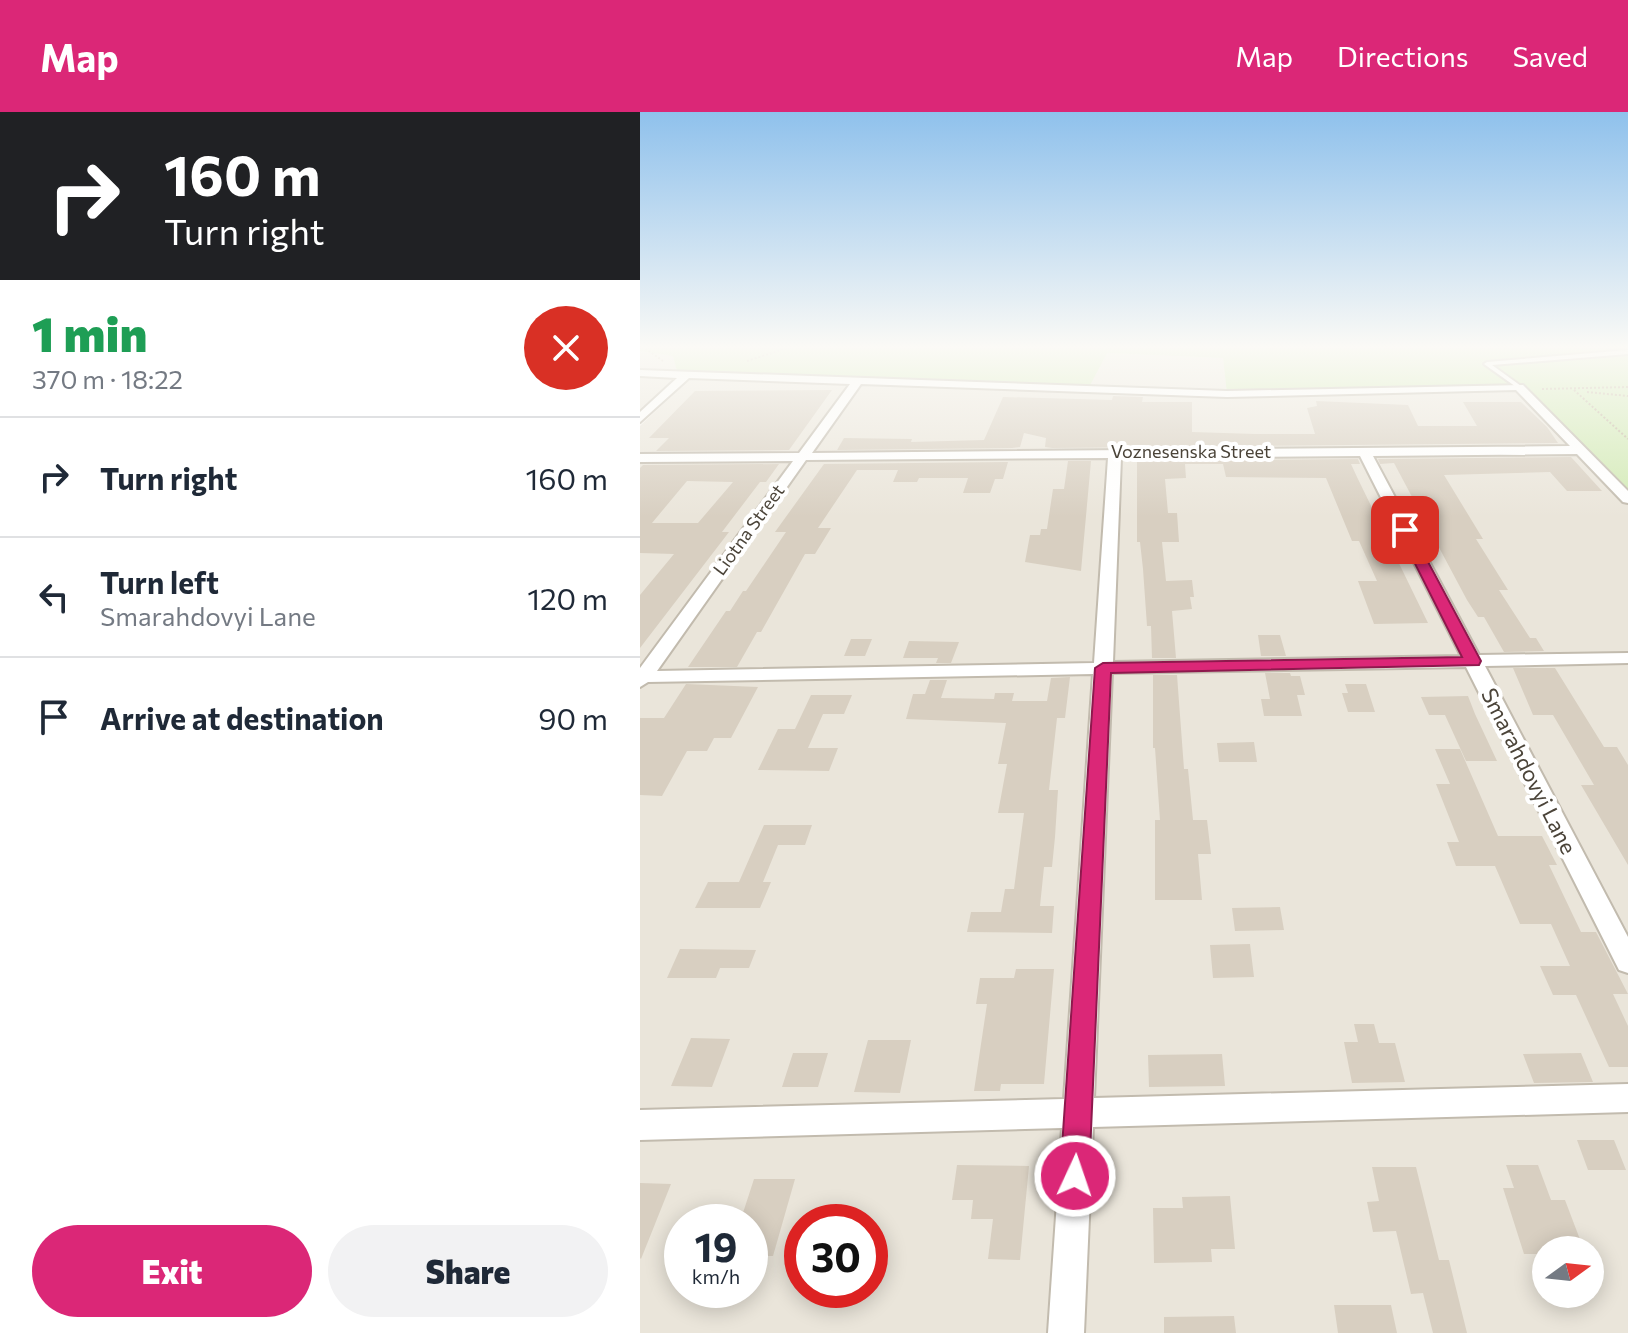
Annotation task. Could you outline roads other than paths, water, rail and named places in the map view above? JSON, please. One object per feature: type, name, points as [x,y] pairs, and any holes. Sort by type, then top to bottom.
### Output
[{"type":"street","points":[[640,418],[656,403]]},
{"type":"street","name":"Liotna Street","points":[[641,678],[841,403]]},
{"type":"street","points":[[1534,403],[1628,499]]},
{"type":"street","name":"Voznesenska Street","points":[[640,458],[1579,450]]},
{"type":"street","name":"Smarahdovyi Lane","points":[[1364,451],[1628,962]]},
{"type":"street","points":[[1066,1333],[1115,453]]},
{"type":"street","points":[[641,678],[1628,658]]},
{"type":"street","points":[[640,1125],[1628,1098]]}]
